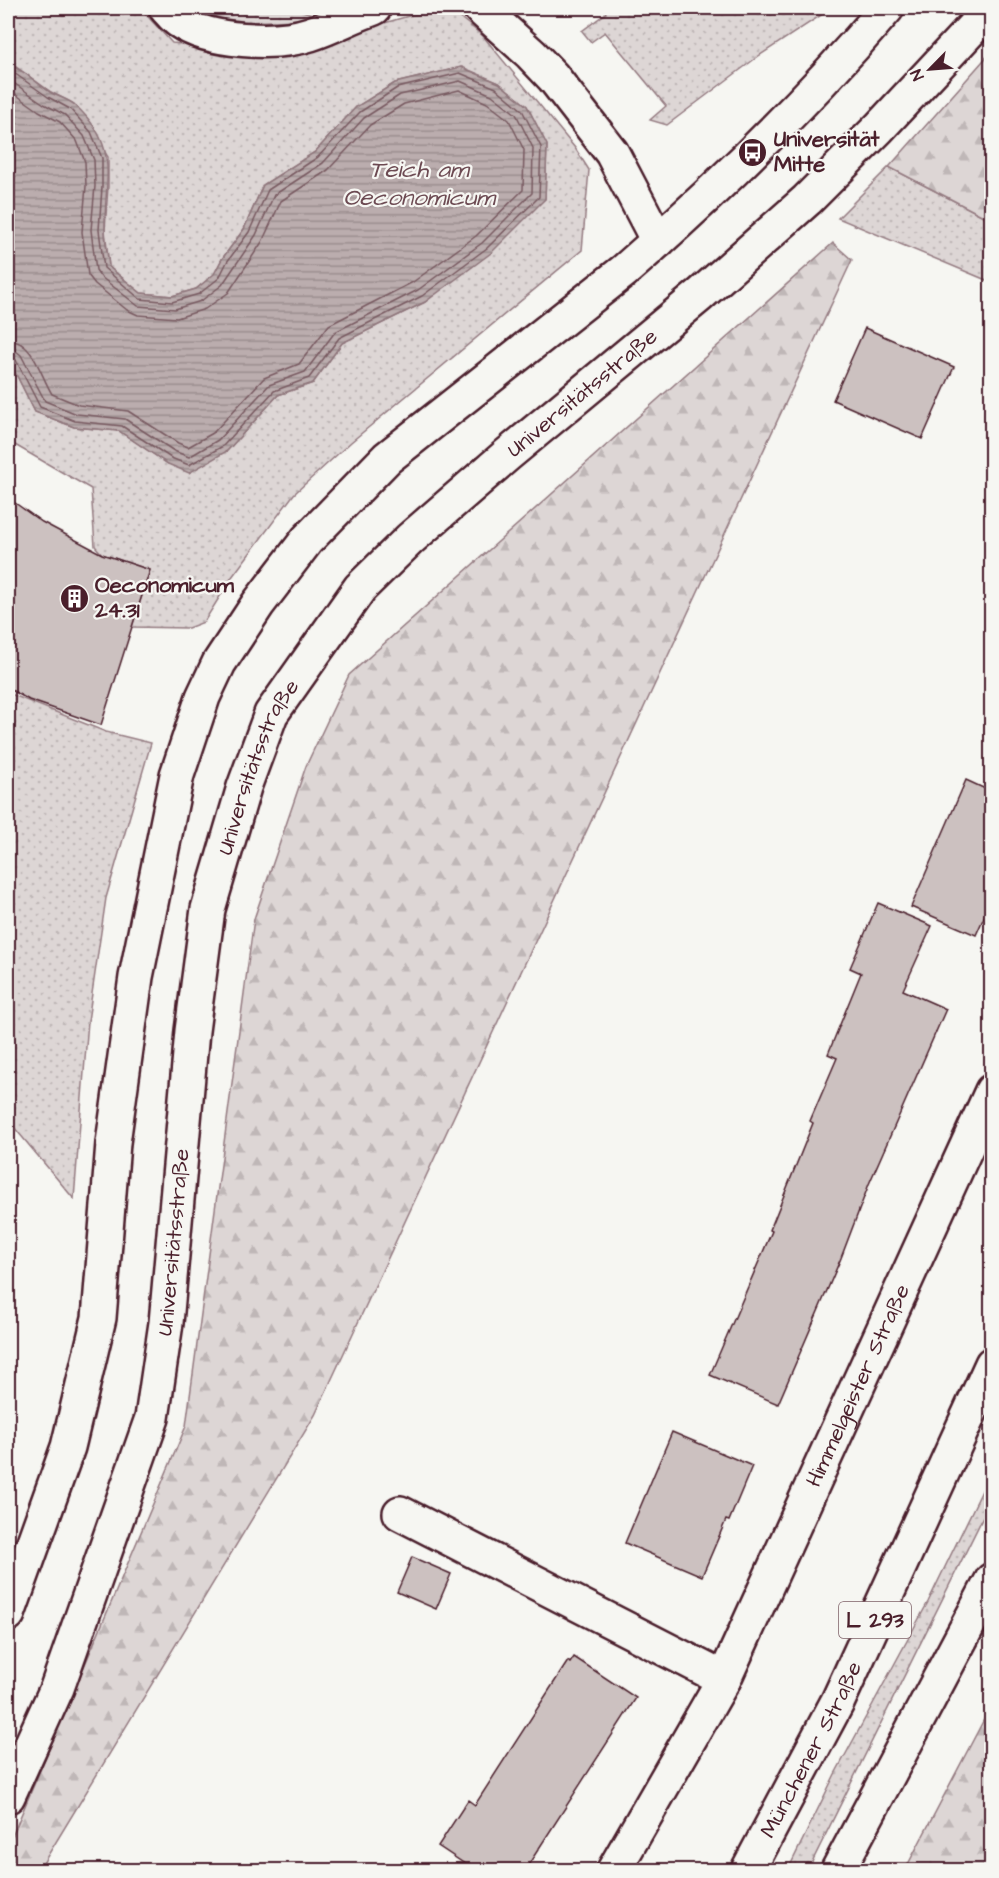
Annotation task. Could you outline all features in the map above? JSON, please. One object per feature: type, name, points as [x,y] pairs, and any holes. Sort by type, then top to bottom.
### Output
[{"type":"main road","points":[[166,8],[178,21],[199,31],[225,36],[281,40],[310,34],[374,8]]},
{"type":"main road","points":[[480,8],[546,69],[612,153],[658,241]]},
{"type":"main road","points":[[8,1614],[68,1447],[99,1318],[113,1143],[136,977],[177,775],[203,697],[219,663],[258,603],[307,540],[387,458],[624,271],[658,241],[753,152],[837,66],[887,8]]},
{"type":"main road","name":"Universitätsstraße","points":[[8,1796],[57,1688],[152,1418],[166,1323],[192,1030],[208,909],[244,786],[271,714],[360,588],[410,539],[489,470],[700,295],[807,200],[879,128],[991,8]]},
{"type":"main road","name":"Himmelgeister Straße","points":[[614,1870],[724,1679],[992,1091]]},
{"type":"main road","name":"Münchener Straße","points":[[748,1870],[838,1701],[992,1364]]},
{"type":"main road","points":[[400,1513],[724,1679]]},
{"type":"main road","points":[[838,1870],[992,1580]]},
{"type":"green space","points":[[8,8],[140,8],[172,43],[296,55],[374,26],[412,15],[452,11],[483,36],[575,148],[589,170],[582,250],[351,442],[294,494],[232,577],[204,622],[188,628],[132,627],[150,570],[102,554],[95,546],[91,489],[8,441],[8,358],[35,412],[74,427],[119,431],[168,464],[227,451],[278,395],[313,383],[342,343],[425,302],[545,199],[547,146],[527,106],[499,83],[462,67],[395,83],[356,107],[315,152],[263,185],[244,229],[222,259],[214,275],[196,289],[172,296],[141,293],[109,267],[105,230],[108,157],[74,104],[51,92],[16,67],[8,65]]},
{"type":"green space","points":[[181,8],[293,8],[312,14],[299,20],[223,23]]},
{"type":"green space","points":[[603,8],[832,8],[760,55],[667,125],[650,120],[666,106],[605,32],[591,42],[582,31],[606,13]]},
{"type":"green space","points":[[991,52],[991,220],[889,167]]},
{"type":"green space","points":[[889,167],[991,220],[991,282],[838,218]]},
{"type":"green space","points":[[833,243],[852,260],[315,1415],[39,1870],[8,1870],[8,1846],[186,1426],[254,919],[306,766],[349,675]]},
{"type":"green space","points":[[8,693],[106,732],[151,743],[106,898],[88,1021],[74,1199],[8,1120]]},
{"type":"green space","points":[[991,1472],[991,1501],[808,1870],[788,1870],[835,1774],[928,1602]]},
{"type":"green space","points":[[991,1706],[991,1870],[905,1870]]},
{"type":"water","name":"Teich am Oeconomicum","points":[[8,65],[75,105],[99,135],[107,164],[105,239],[109,267],[141,293],[172,296],[196,289],[214,274],[244,229],[263,185],[315,152],[356,107],[395,83],[461,67],[499,83],[527,106],[547,145],[545,199],[491,253],[425,302],[342,343],[313,383],[278,395],[227,451],[189,473],[168,464],[119,431],[74,427],[35,412],[8,358]]},
{"type":"building","points":[[865,328],[954,367],[922,439],[833,400]]},
{"type":"building","name":"Oeconomicum 24.31","points":[[8,498],[42,522],[102,554],[150,570],[101,725],[29,700],[8,688]]},
{"type":"building","points":[[966,780],[992,792],[992,899],[976,935],[911,907]]},
{"type":"building","points":[[878,903],[932,926],[903,990],[946,1009],[869,1184],[841,1258],[778,1404],[710,1375],[772,1231],[770,1230],[813,1123],[810,1121],[837,1058],[828,1054],[861,973],[850,968]]},
{"type":"building","points":[[672,1432],[752,1466],[729,1521],[726,1520],[702,1576],[625,1543]]},
{"type":"building","points":[[412,1557],[451,1574],[436,1609],[397,1592]]},
{"type":"building","points":[[574,1657],[636,1698],[525,1870],[474,1870],[438,1846],[468,1800],[475,1805],[568,1661],[570,1663]]},
{"type":"place","name":"Universität Mitte","points":[[753,152]]},
{"type":"place","name":"Oeconomicum 24.31","points":[[74,598]]}]
